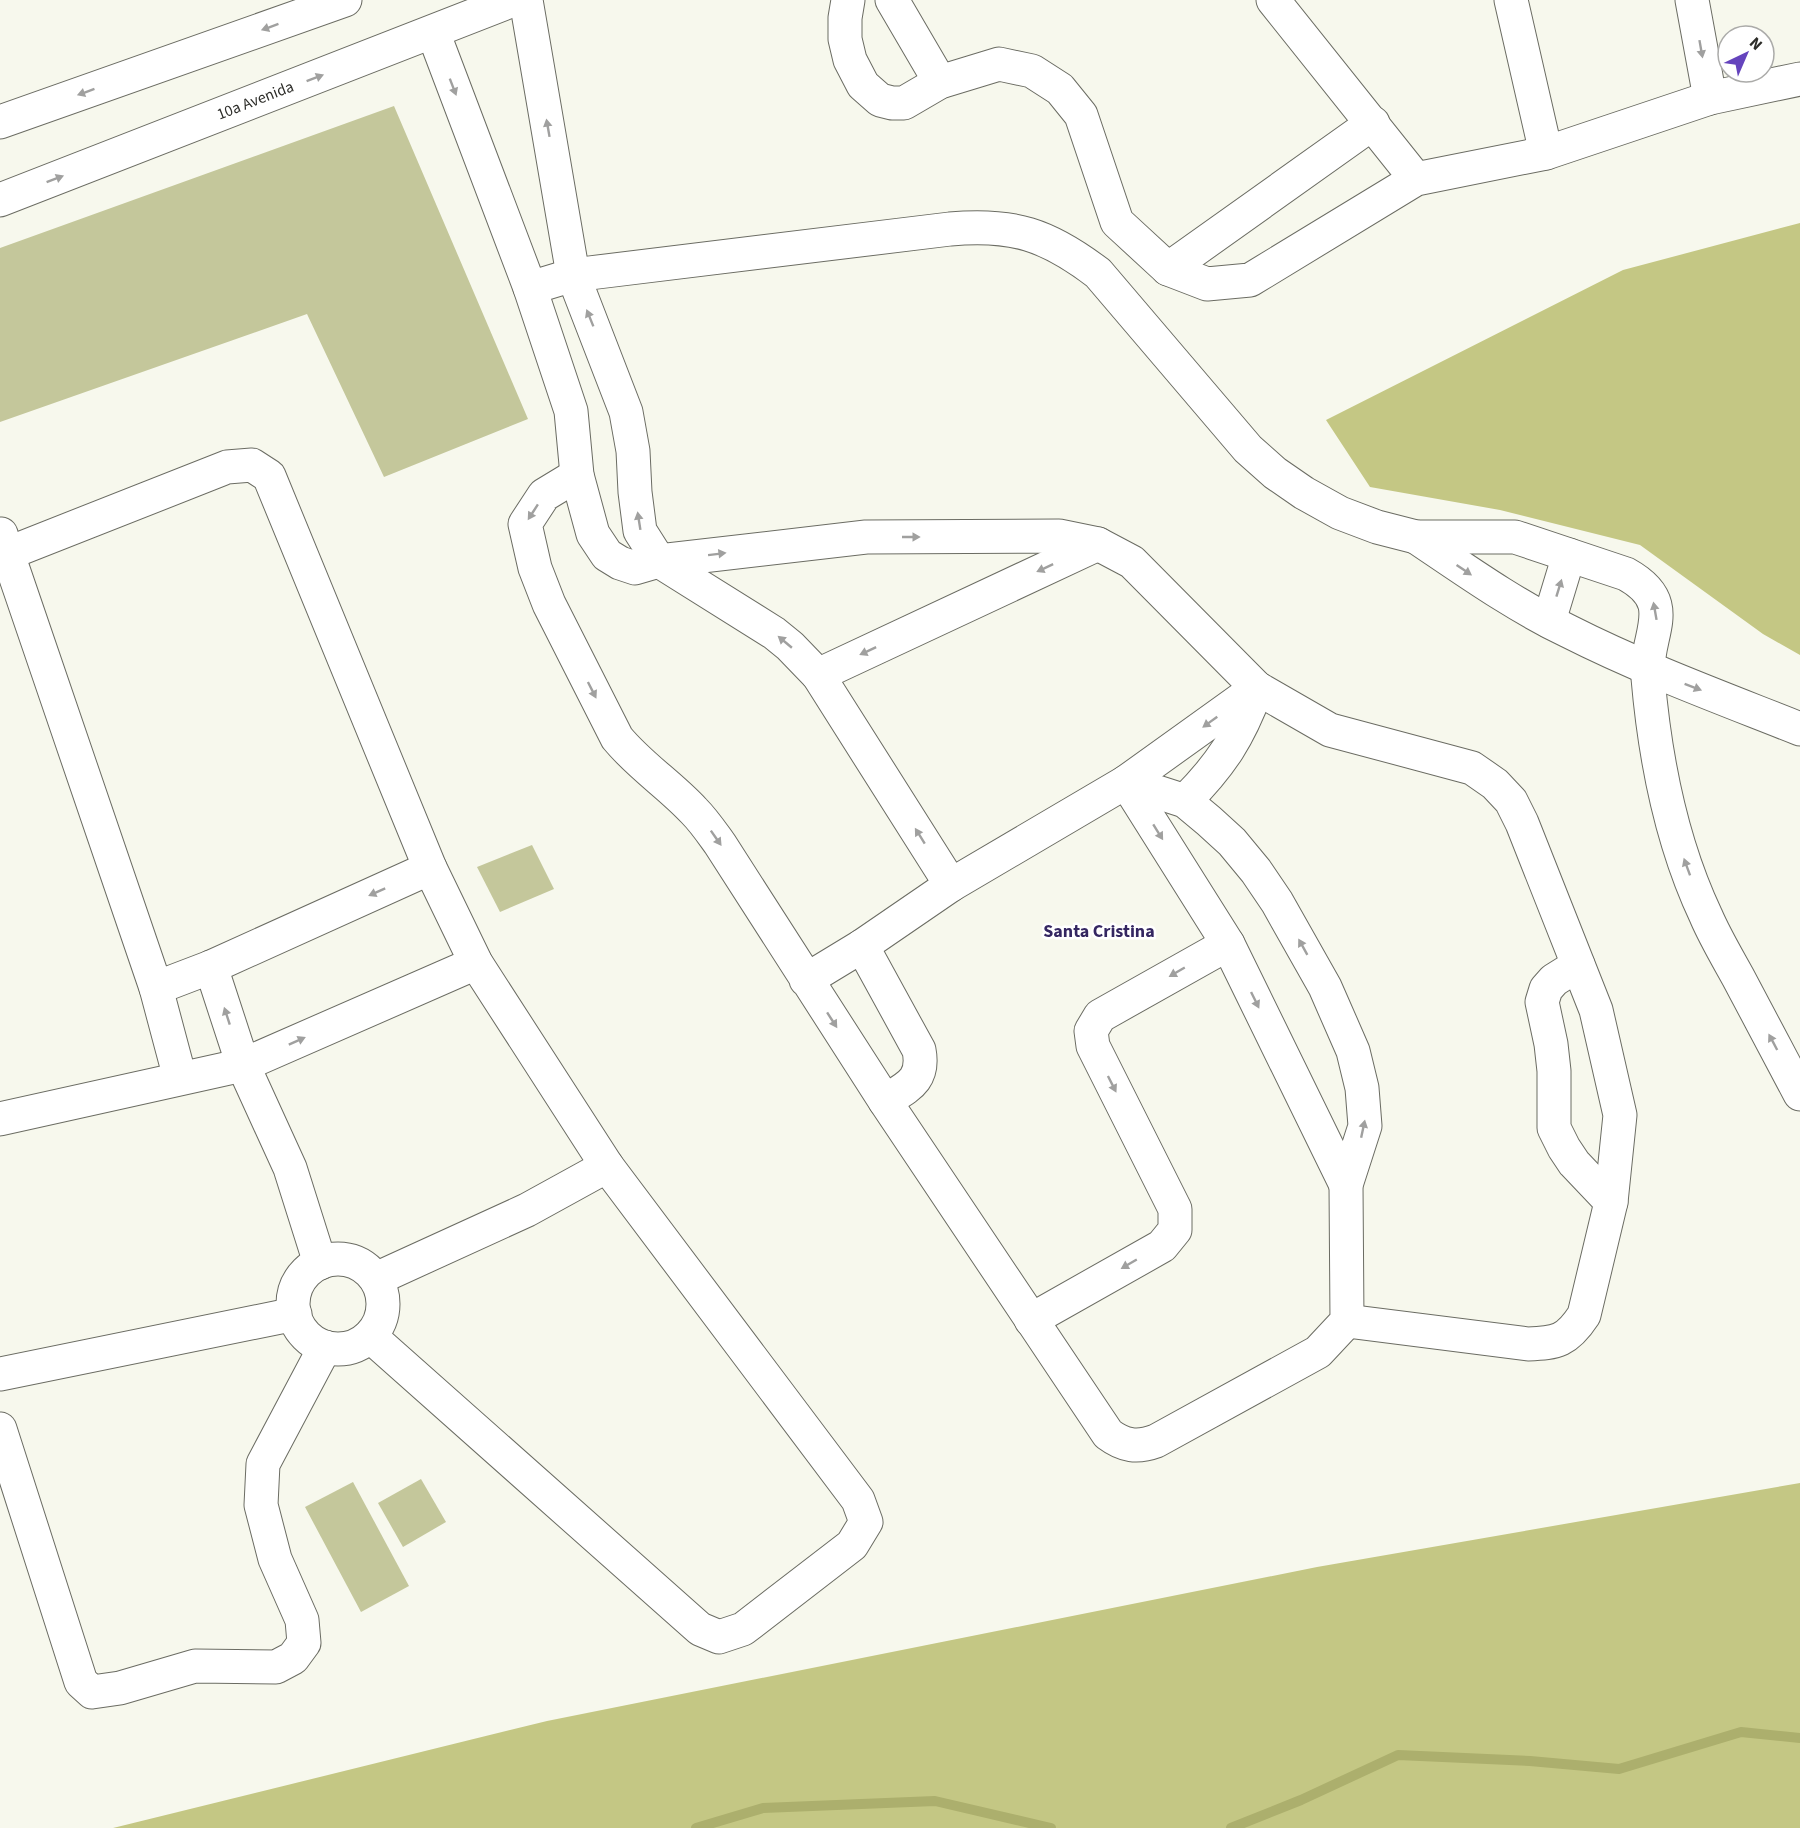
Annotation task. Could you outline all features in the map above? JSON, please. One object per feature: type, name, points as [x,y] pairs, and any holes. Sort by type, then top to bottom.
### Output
[{"type":"street","points":[[0,122],[345,0]]},
{"type":"street","name":"10a Avenida","points":[[0,200],[513,0]]},
{"type":"street","points":[[526,0],[573,275],[626,412],[633,451],[640,531],[659,561],[774,633],[818,675],[951,885]]},
{"type":"street","points":[[848,0],[845,39],[850,60],[863,85],[880,100],[904,103],[940,82],[999,64],[1032,71],[1060,89],[1081,115],[1117,222],[1168,269],[1207,284],[1250,280],[1416,179],[1546,153],[1710,98],[1800,79]]},
{"type":"street","points":[[892,0],[940,82]]},
{"type":"street","points":[[1273,0],[1416,179]]},
{"type":"street","points":[[1511,0],[1546,153]]},
{"type":"street","points":[[1692,0],[1710,98]]},
{"type":"street","points":[[432,32],[530,288],[571,411],[577,475],[593,534],[608,555],[620,563],[635,568],[659,561],[866,537],[1059,536],[1098,544],[1132,562],[1257,688],[1330,730],[1472,768],[1495,784],[1510,801],[1522,823],[1596,1010],[1620,1115],[1611,1202],[1584,1315],[1578,1324],[1561,1339],[1551,1343],[1528,1344],[1347,1321]]},
{"type":"street","points":[[1168,269],[1373,123]]},
{"type":"street","points":[[530,288],[573,275],[974,227],[999,227],[1023,232],[1065,249],[1098,273],[1248,449],[1275,473],[1304,493],[1340,513],[1377,527],[1416,537],[1515,537],[1626,574],[1640,582],[1651,595],[1656,608],[1657,622],[1647,669],[1657,759],[1684,861],[1706,916],[1800,1094]]},
{"type":"street","points":[[559,376],[582,377],[600,368],[607,361]]},
{"type":"street","points":[[180,1078],[156,988],[4,543],[227,467],[252,465],[269,476],[430,868],[476,963],[607,1166],[858,1500],[866,1522],[852,1545],[743,1629],[719,1637],[700,1629],[370,1336]]},
{"type":"street","points":[[577,475],[544,495],[525,524],[535,568],[549,604],[617,738],[630,754],[693,810],[707,826],[885,1101],[1108,1434],[1126,1445],[1136,1446],[1156,1441],[1318,1352],[1347,1321],[1346,1185],[1365,1126],[1362,1088],[1348,1041],[1325,987],[1277,902],[1256,871],[1232,843],[1185,801],[1126,782]]},
{"type":"street","points":[[1416,537],[1499,593],[1549,621],[1647,669],[1800,729]]},
{"type":"street","points":[[818,675],[1098,544]]},
{"type":"street","points":[[1549,621],[1569,555]]},
{"type":"street","points":[[806,980],[862,946],[951,885],[1126,782],[1257,688]]},
{"type":"street","points":[[1185,801],[1209,777],[1229,750],[1246,720],[1257,688]]},
{"type":"street","points":[[1126,782],[1228,944],[1346,1185]]},
{"type":"street","points":[[156,988],[211,967],[430,868]]},
{"type":"street","points":[[1031,1320],[1162,1246],[1175,1230],[1175,1209],[1093,1046],[1091,1031],[1100,1016],[1228,944]]},
{"type":"street","points":[[862,946],[919,1050],[921,1058],[918,1076],[912,1084],[885,1101]]},
{"type":"street","points":[[0,1119],[243,1065],[476,963]]},
{"type":"street","points":[[1578,965],[1554,980],[1546,989],[1542,1002],[1553,1062],[1554,1128],[1574,1163],[1611,1202]]},
{"type":"street","points":[[211,967],[243,1065],[290,1168],[320,1263]]},
{"type":"street","points":[[376,1279],[527,1210],[607,1166]]},
{"type":"street","points":[[335,1259],[351,1261],[365,1267],[376,1279],[383,1297],[378,1326],[370,1336],[357,1345],[342,1349],[325,1347],[311,1339],[300,1328],[295,1314],[294,1296],[300,1281],[309,1269],[335,1259]]},
{"type":"street","points":[[0,1374],[295,1314]]},
{"type":"street","points":[[0,1429],[81,1682],[92,1692],[120,1688],[195,1666],[276,1667],[293,1658],[304,1643],[302,1620],[275,1558],[261,1504],[263,1464],[325,1347]]},
{"type":"green space","points":[[394,106],[528,419],[384,477],[307,314],[0,422],[0,248]]},
{"type":"green space","points":[[1800,223],[1800,655],[1763,634],[1640,545],[1500,510],[1370,487],[1326,420],[1623,270]]},
{"type":"green space","points":[[532,845],[554,889],[500,912],[477,867]]},
{"type":"green space","points":[[421,1479],[446,1522],[403,1547],[378,1503]]},
{"type":"green space","points":[[353,1482],[409,1586],[361,1612],[305,1507]]},
{"type":"green space","points":[[1800,1483],[1800,1828],[113,1828],[547,1721],[1317,1567]]},
{"type":"waterway","points":[[1231,1828],[1301,1800],[1398,1755],[1530,1761],[1619,1769],[1741,1732],[1800,1738]]},
{"type":"waterway","points":[[696,1828],[763,1808],[935,1801],[1051,1828]]},
{"type":"district","name":"Santa Cristina","points":[[1099,931]]}]
